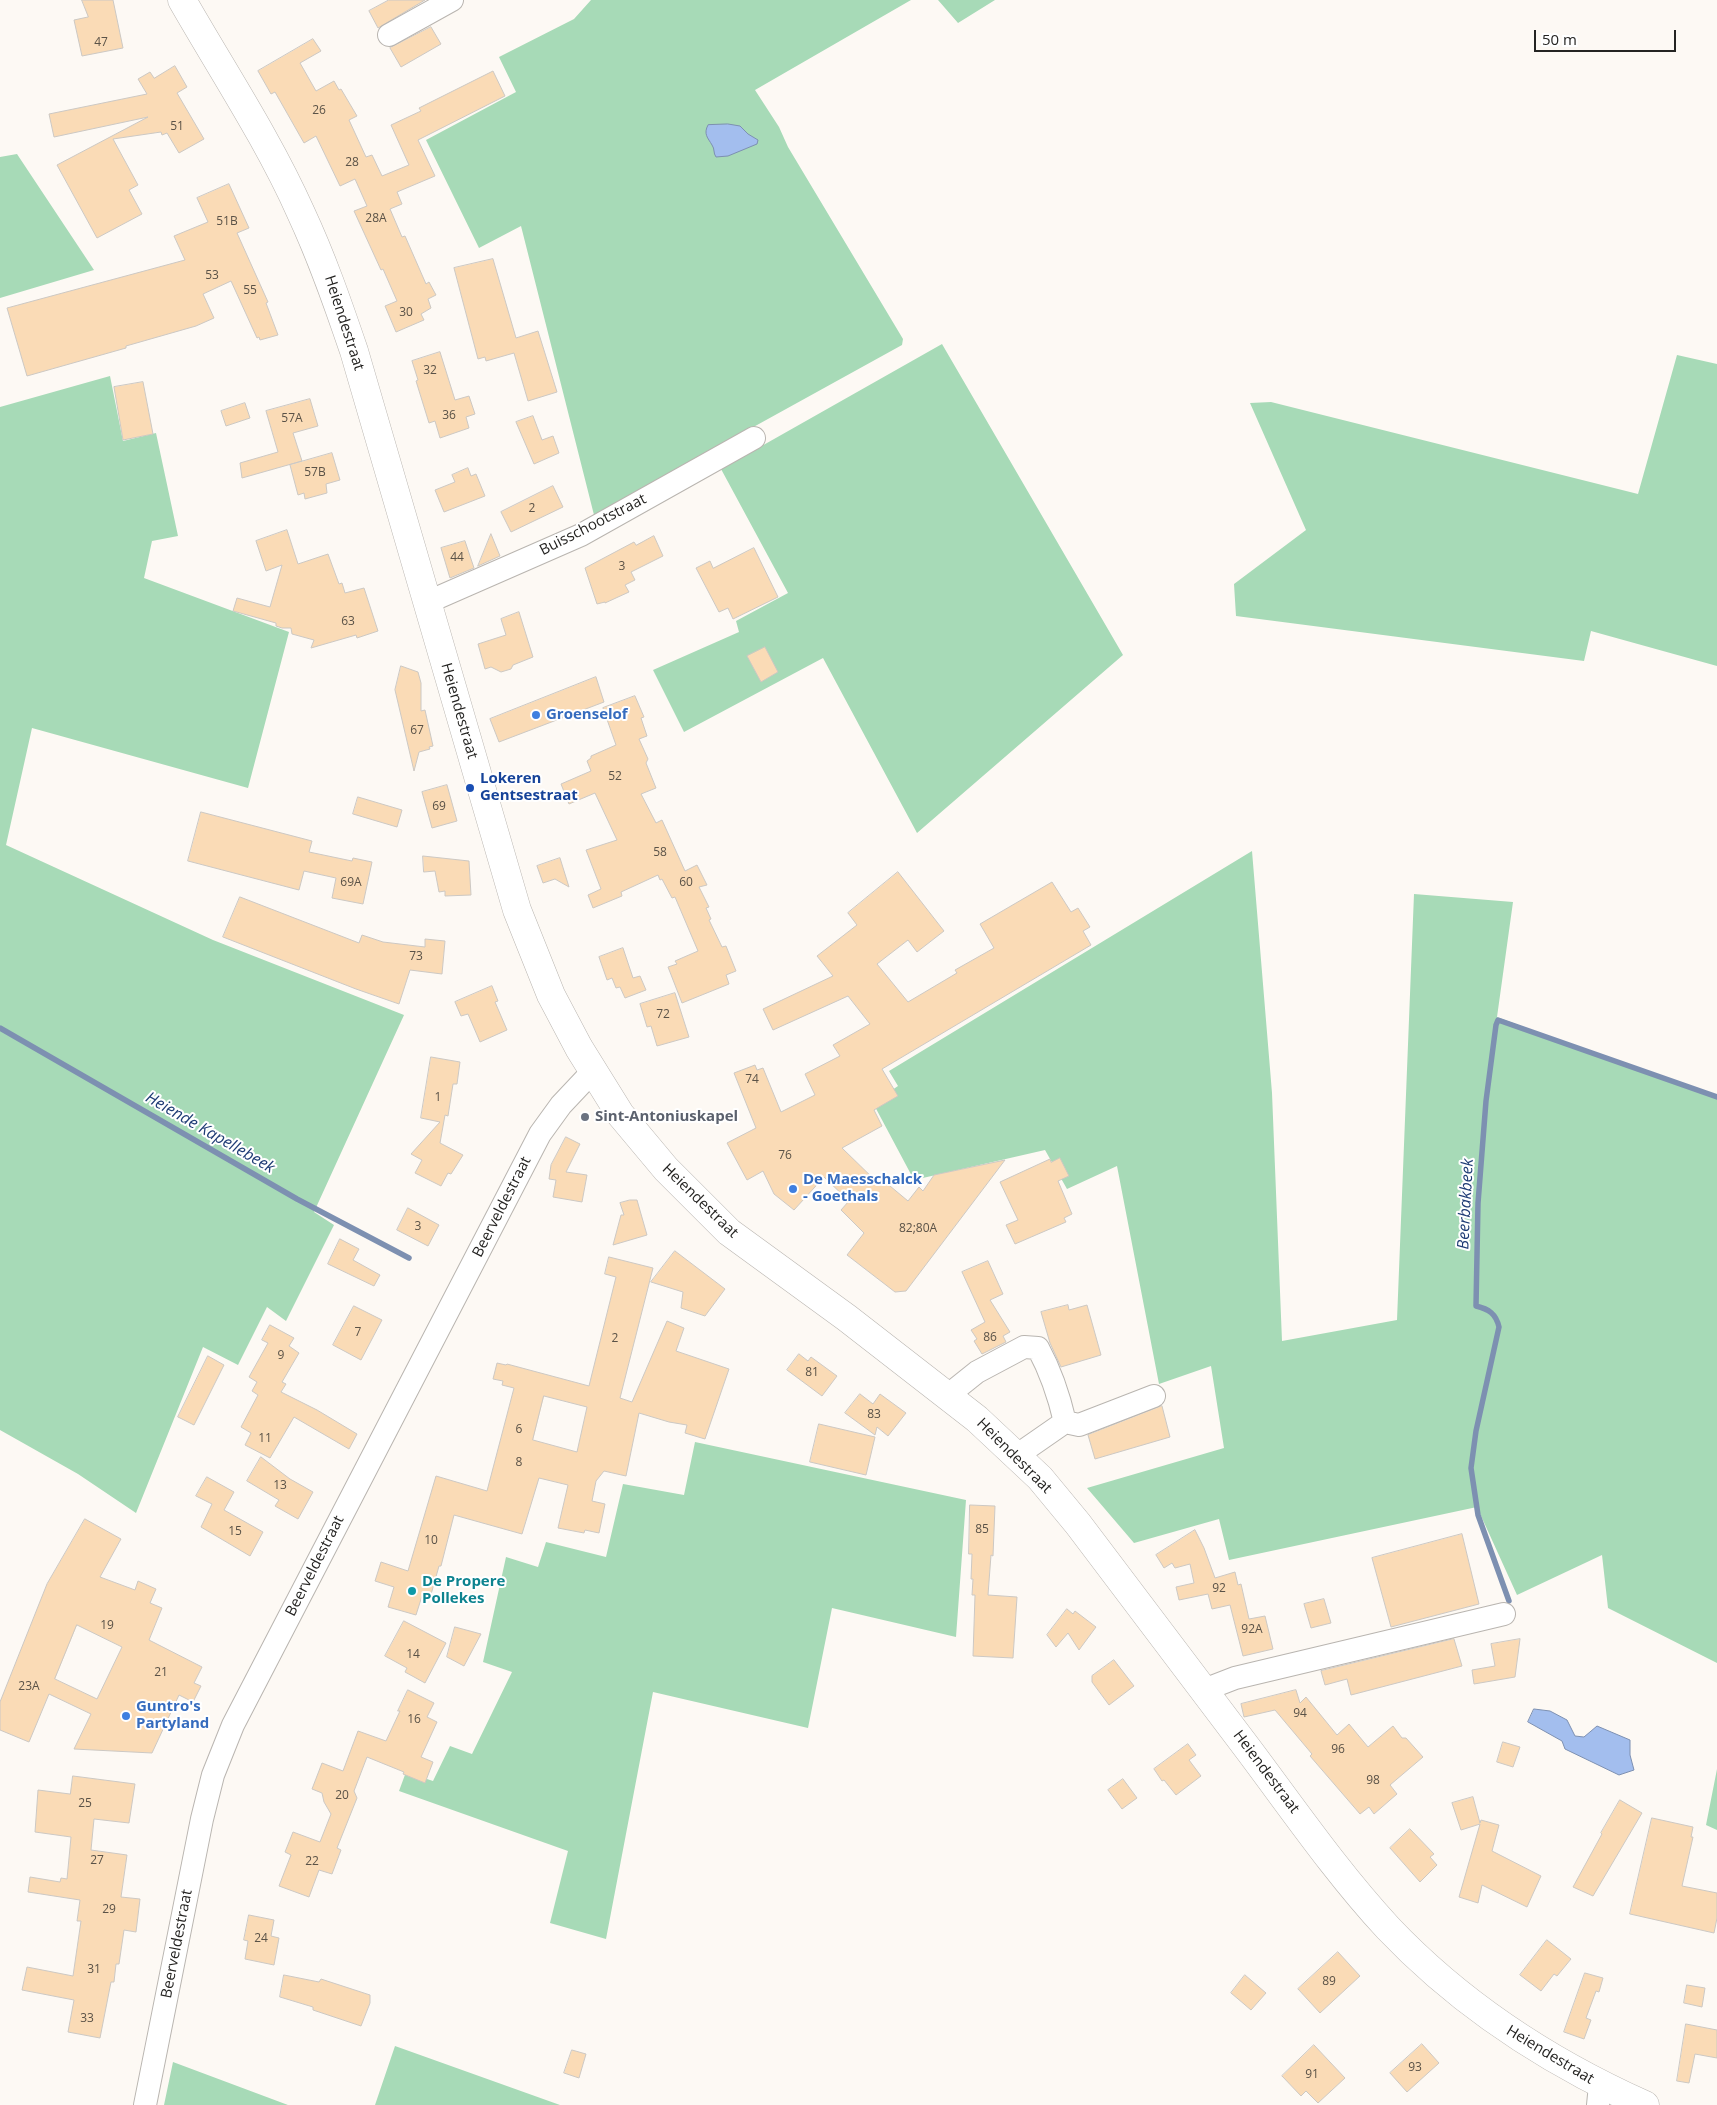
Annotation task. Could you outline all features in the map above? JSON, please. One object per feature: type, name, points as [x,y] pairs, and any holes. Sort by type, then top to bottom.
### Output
[{"type":"main road","name":"Heiendestraat","points":[[182,0],[268,148],[301,211],[332,284],[354,351],[517,910],[551,994],[592,1071],[620,1114],[666,1169],[729,1232],[847,1318],[978,1419],[1040,1478],[1078,1524],[1312,1834],[1388,1928],[1468,2001],[1516,2036],[1554,2060],[1599,2095],[1645,2105]]},
{"type":"street","points":[[389,35],[452,0]]},
{"type":"street","name":"Buisschootstraat","points":[[428,602],[581,535],[754,438]]},
{"type":"street","name":"Beerveldestraat","points":[[145,2105],[202,1819],[213,1775],[233,1726],[540,1134],[560,1105],[592,1071]]},
{"type":"street","points":[[947,1396],[977,1372],[1024,1347],[1038,1348],[1047,1364],[1060,1397],[1065,1422]]},
{"type":"street","points":[[1065,1422],[1079,1426],[1154,1396]]},
{"type":"street","points":[[1016,1456],[1065,1422]]},
{"type":"street","points":[[1204,1690],[1235,1678],[1504,1614]]},
{"type":"green space","points":[[591,0],[911,0],[755,90],[779,127],[788,147],[903,339],[902,345],[594,515],[521,226],[479,248],[426,140],[516,92],[499,57],[574,19]]},
{"type":"green space","points":[[938,0],[995,0],[958,23]]},
{"type":"green space","points":[[17,154],[94,270],[0,298],[0,157]]},
{"type":"green space","points":[[942,344],[1123,655],[917,833],[823,658],[684,732],[653,670],[739,632],[736,621],[788,593],[721,469]]},
{"type":"green space","points":[[1677,355],[1717,364],[1717,666],[1591,631],[1584,661],[1236,616],[1234,584],[1306,530],[1250,403],[1271,402],[1638,494]]},
{"type":"green space","points":[[110,376],[123,441],[156,433],[178,536],[152,541],[144,578],[289,632],[248,788],[32,728],[6,845],[213,940],[404,1015],[314,1212],[334,1225],[286,1321],[267,1307],[238,1365],[203,1347],[136,1513],[78,1474],[0,1430],[0,407]]},
{"type":"green space","points":[[1252,851],[1272,1093],[1282,1341],[1397,1320],[1414,894],[1513,902],[1497,1017],[1717,1099],[1717,1663],[1608,1608],[1602,1555],[1517,1595],[1477,1507],[1229,1560],[1219,1519],[1134,1543],[1087,1488],[1224,1448],[1211,1366],[1159,1384],[1117,1166],[1067,1189],[1045,1150],[914,1180],[873,1103],[898,1086],[889,1071]]},
{"type":"green space","points":[[695,1442],[966,1500],[956,1637],[832,1608],[808,1728],[653,1692],[606,1939],[550,1923],[568,1851],[399,1791],[406,1772],[433,1781],[450,1746],[472,1754],[512,1672],[483,1662],[506,1557],[538,1567],[546,1542],[606,1557],[623,1484],[684,1495]]},
{"type":"green space","points":[[1717,1769],[1717,1830],[1706,1825]]},
{"type":"green space","points":[[395,2046],[560,2105],[375,2105]]},
{"type":"green space","points":[[173,2062],[288,2105],[164,2105]]},
{"type":"water","points":[[728,124],[740,126],[758,140],[757,144],[728,156],[716,157],[713,146],[707,136],[708,125]]},
{"type":"water","points":[[1534,1709],[1550,1711],[1567,1720],[1575,1736],[1584,1737],[1597,1726],[1630,1740],[1630,1755],[1634,1770],[1619,1775],[1565,1749],[1562,1741],[1528,1722]]},
{"type":"building","points":[[82,0],[113,0],[123,48],[82,56],[74,20],[88,17]]},
{"type":"building","points":[[389,0],[425,0],[378,28],[369,11]]},
{"type":"building","points":[[431,27],[441,44],[401,67],[390,48]]},
{"type":"building","points":[[313,39],[321,51],[300,63],[316,91],[334,81],[339,90],[341,89],[357,116],[349,120],[366,157],[372,155],[382,176],[409,165],[391,125],[421,111],[419,108],[493,71],[505,96],[418,140],[435,176],[397,192],[402,204],[390,209],[402,237],[405,236],[426,284],[429,282],[436,295],[428,299],[431,308],[421,314],[424,320],[396,332],[385,306],[397,301],[354,211],[367,206],[355,179],[340,186],[316,136],[304,143],[275,92],[271,94],[258,71]]},
{"type":"building","points":[[175,66],[187,87],[177,93],[204,139],[179,153],[167,133],[162,135],[161,132],[113,139],[138,185],[129,190],[142,214],[97,238],[57,165],[148,117],[54,137],[49,114],[147,94],[138,79],[150,72],[154,78]]},
{"type":"building","points":[[229,184],[249,228],[237,233],[268,302],[266,303],[278,335],[260,340],[259,337],[257,338],[231,281],[203,294],[214,318],[196,326],[126,346],[126,348],[27,376],[7,308],[185,260],[174,236],[208,222],[197,198]]},
{"type":"building","points":[[493,259],[516,338],[538,331],[557,392],[528,401],[514,353],[486,361],[485,357],[478,359],[454,268]]},
{"type":"building","points":[[440,352],[455,400],[469,396],[475,414],[466,417],[469,428],[440,438],[435,421],[429,423],[412,361]]},
{"type":"building","points":[[143,382],[153,434],[123,440],[114,387]]},
{"type":"building","points":[[310,399],[318,426],[293,433],[302,461],[242,478],[240,463],[278,452],[266,411]]},
{"type":"building","points":[[245,403],[250,418],[226,426],[221,411]]},
{"type":"building","points":[[533,416],[542,440],[553,436],[559,453],[534,464],[516,422]]},
{"type":"building","points":[[332,453],[340,480],[326,484],[327,493],[305,499],[304,493],[298,495],[290,465]]},
{"type":"building","points":[[468,468],[471,476],[476,474],[485,496],[444,512],[435,490],[455,482],[452,475]]},
{"type":"building","points":[[553,486],[563,507],[511,532],[501,512]]},
{"type":"building","points":[[287,530],[298,564],[328,554],[339,584],[342,583],[345,593],[364,588],[378,631],[357,638],[356,635],[311,648],[314,640],[292,634],[291,628],[282,628],[276,626],[276,623],[233,611],[237,598],[270,607],[282,565],[266,571],[256,541]]},
{"type":"building","points":[[491,534],[500,556],[478,566]]},
{"type":"building","points":[[654,536],[663,556],[631,572],[635,580],[625,585],[629,592],[605,603],[597,604],[585,568],[634,542],[636,545]]},
{"type":"building","points":[[465,541],[474,568],[450,578],[441,548]]},
{"type":"building","points":[[754,548],[778,597],[733,619],[728,608],[719,612],[696,568],[710,561],[713,568]]},
{"type":"building","points":[[519,612],[533,657],[513,665],[511,669],[501,672],[491,667],[485,669],[478,644],[506,635],[501,619]]},
{"type":"building","points":[[765,647],[778,672],[761,682],[747,656]]},
{"type":"building","points":[[401,666],[418,672],[421,683],[421,711],[425,710],[433,746],[429,747],[430,749],[419,752],[414,771],[395,690]]},
{"type":"building","name":"Groenselof","points":[[596,677],[604,702],[499,742],[490,719]]},
{"type":"building","points":[[635,696],[644,717],[641,718],[647,736],[639,739],[648,759],[646,763],[656,788],[641,794],[656,823],[662,820],[685,871],[697,865],[707,885],[699,887],[709,907],[706,908],[711,919],[709,920],[722,947],[726,946],[736,971],[726,975],[729,984],[682,1003],[668,967],[677,964],[675,961],[698,951],[675,897],[672,898],[658,875],[621,892],[622,896],[593,908],[588,895],[601,889],[586,850],[617,840],[595,793],[569,804],[561,784],[591,771],[587,761],[591,756],[616,745],[603,708]]},
{"type":"building","points":[[447,785],[457,821],[432,828],[422,792]]},
{"type":"building","points":[[358,797],[402,810],[397,827],[353,814]]},
{"type":"building","points":[[201,812],[312,841],[309,852],[352,861],[353,858],[372,862],[363,904],[332,898],[336,878],[304,871],[299,890],[188,861]]},
{"type":"building","points":[[423,856],[469,861],[471,895],[445,896],[445,891],[439,892],[435,871],[424,872]]},
{"type":"building","points":[[560,858],[569,887],[555,879],[543,883],[537,866]]},
{"type":"building","points":[[898,872],[944,931],[917,952],[908,940],[877,964],[908,1002],[957,973],[955,970],[994,948],[980,924],[1052,882],[1071,912],[1078,908],[1090,927],[1083,931],[1091,945],[882,1069],[898,1096],[874,1110],[882,1126],[842,1148],[880,1185],[884,1181],[908,1201],[919,1187],[923,1191],[934,1175],[1005,1160],[906,1291],[895,1292],[847,1255],[864,1233],[841,1210],[849,1201],[824,1177],[794,1210],[774,1194],[763,1171],[747,1180],[727,1143],[756,1128],[734,1073],[755,1065],[757,1070],[763,1068],[781,1112],[815,1095],[805,1074],[840,1056],[833,1045],[870,1024],[848,996],[773,1030],[763,1009],[833,976],[817,956],[857,925],[848,913]]},
{"type":"building","points":[[240,897],[359,943],[362,935],[383,942],[425,947],[425,939],[445,941],[442,974],[410,970],[399,1004],[356,989],[223,937]]},
{"type":"building","points":[[623,948],[633,978],[640,976],[646,990],[625,998],[620,987],[616,988],[612,978],[607,980],[599,957]]},
{"type":"building","points":[[492,986],[498,1001],[495,1002],[507,1030],[480,1042],[468,1014],[461,1016],[455,1002]]},
{"type":"building","points":[[675,993],[689,1037],[657,1046],[651,1026],[647,1027],[640,1004]]},
{"type":"building","points":[[431,1057],[460,1062],[457,1084],[453,1084],[448,1116],[445,1115],[440,1143],[463,1155],[451,1174],[448,1173],[441,1186],[415,1173],[422,1160],[411,1154],[440,1122],[421,1118]]},
{"type":"building","points":[[566,1137],[580,1144],[566,1172],[587,1175],[582,1202],[553,1197],[556,1180],[549,1179],[551,1165]]},
{"type":"building","points":[[1060,1158],[1069,1176],[1058,1181],[1072,1214],[1064,1218],[1066,1222],[1015,1244],[1006,1225],[1018,1220],[1000,1182],[1050,1159],[1051,1162]]},
{"type":"building","points":[[637,1200],[647,1235],[613,1245],[621,1215],[624,1215],[620,1203]]},
{"type":"building","points":[[408,1208],[439,1225],[428,1246],[397,1230]]},
{"type":"building","points":[[340,1239],[359,1249],[353,1260],[380,1275],[374,1286],[328,1264]]},
{"type":"building","points":[[675,1251],[725,1289],[705,1316],[681,1308],[683,1292],[651,1282]]},
{"type":"building","points":[[609,1257],[653,1268],[620,1398],[632,1402],[667,1321],[684,1328],[676,1351],[729,1369],[705,1439],[685,1433],[687,1425],[639,1413],[626,1476],[604,1471],[596,1481],[592,1501],[605,1504],[599,1533],[585,1530],[584,1533],[558,1528],[568,1485],[539,1478],[522,1534],[454,1515],[441,1566],[439,1566],[430,1598],[422,1596],[416,1615],[388,1607],[394,1587],[375,1581],[381,1562],[408,1571],[436,1476],[487,1491],[514,1388],[502,1385],[503,1381],[493,1379],[497,1363],[589,1386],[616,1277],[605,1274]],"holes":[[[544,1396],[587,1407],[577,1452],[533,1440]]]},
{"type":"building","points":[[988,1261],[1003,1294],[990,1300],[1010,1332],[1003,1336],[1006,1342],[982,1354],[974,1341],[977,1339],[971,1330],[985,1322],[962,1272]]},
{"type":"building","points":[[1068,1305],[1069,1310],[1087,1305],[1101,1355],[1061,1367],[1050,1343],[1041,1312]]},
{"type":"building","points":[[354,1306],[382,1320],[361,1360],[333,1345]]},
{"type":"building","points":[[270,1325],[294,1338],[289,1346],[299,1353],[282,1382],[286,1384],[281,1392],[317,1410],[357,1434],[349,1449],[294,1417],[270,1458],[245,1445],[251,1433],[241,1427],[258,1395],[252,1391],[257,1382],[249,1377],[268,1343],[262,1340]]},
{"type":"building","points":[[799,1354],[808,1361],[811,1357],[837,1376],[822,1396],[787,1370]]},
{"type":"building","points":[[208,1356],[224,1365],[194,1425],[178,1417]]},
{"type":"building","points":[[860,1394],[873,1404],[880,1394],[906,1413],[888,1436],[877,1427],[875,1435],[845,1413]]},
{"type":"building","points":[[1162,1406],[1170,1437],[1095,1459],[1088,1435]]},
{"type":"building","points":[[819,1424],[875,1437],[866,1475],[810,1462]]},
{"type":"building","points":[[261,1457],[290,1479],[313,1492],[298,1519],[275,1506],[279,1500],[247,1481]]},
{"type":"building","points":[[207,1477],[234,1492],[224,1510],[263,1532],[250,1556],[201,1527],[212,1504],[196,1496]]},
{"type":"building","points":[[970,1505],[995,1506],[993,1556],[991,1555],[988,1595],[1017,1597],[1013,1658],[973,1656],[975,1595],[972,1595],[972,1554],[969,1554]]},
{"type":"building","points":[[85,1519],[121,1539],[100,1577],[135,1590],[138,1581],[156,1589],[150,1603],[162,1608],[149,1640],[202,1667],[194,1683],[201,1686],[193,1702],[179,1695],[152,1753],[74,1749],[91,1714],[49,1694],[29,1742],[0,1730],[0,1702],[47,1584]],"holes":[[[77,1625],[122,1647],[97,1699],[55,1679]]]},
{"type":"building","points":[[1195,1530],[1215,1578],[1235,1572],[1238,1585],[1241,1584],[1249,1619],[1265,1616],[1273,1649],[1243,1656],[1230,1605],[1212,1609],[1208,1594],[1179,1600],[1176,1587],[1194,1583],[1190,1564],[1175,1568],[1172,1563],[1164,1568],[1156,1555]]},
{"type":"building","points":[[1462,1534],[1479,1604],[1391,1627],[1372,1558]]},
{"type":"building","points":[[1324,1599],[1331,1623],[1311,1628],[1304,1604]]},
{"type":"building","points":[[1067,1609],[1073,1614],[1075,1611],[1096,1627],[1079,1650],[1068,1633],[1056,1647],[1047,1635]]},
{"type":"building","points":[[404,1621],[446,1643],[425,1683],[405,1672],[407,1668],[385,1656]]},
{"type":"building","points":[[455,1627],[481,1634],[464,1666],[447,1657]]},
{"type":"building","points":[[1454,1639],[1462,1666],[1351,1695],[1347,1679],[1325,1685],[1321,1671]]},
{"type":"building","points":[[1520,1639],[1515,1677],[1474,1684],[1472,1670],[1495,1666],[1491,1644]]},
{"type":"building","points":[[1114,1660],[1134,1686],[1109,1705],[1092,1682],[1092,1676]]},
{"type":"building","points":[[408,1690],[434,1703],[427,1717],[437,1722],[421,1757],[433,1762],[425,1783],[367,1757],[354,1791],[357,1798],[337,1848],[341,1850],[332,1874],[319,1870],[309,1897],[279,1886],[291,1855],[285,1852],[293,1832],[320,1842],[331,1814],[324,1802],[322,1793],[312,1789],[322,1763],[343,1771],[358,1731],[386,1741]]},
{"type":"building","points":[[1296,1690],[1300,1703],[1306,1697],[1337,1735],[1349,1724],[1368,1747],[1393,1726],[1402,1738],[1406,1738],[1423,1757],[1390,1785],[1397,1794],[1374,1814],[1369,1807],[1360,1814],[1310,1756],[1312,1754],[1275,1710],[1244,1717],[1241,1704]]},
{"type":"building","points":[[1503,1742],[1520,1747],[1513,1767],[1497,1762]]},
{"type":"building","points":[[1188,1744],[1196,1755],[1189,1760],[1201,1776],[1176,1795],[1164,1780],[1162,1781],[1154,1769]]},
{"type":"building","points":[[73,1776],[135,1784],[129,1823],[94,1819],[91,1850],[127,1855],[121,1897],[140,1899],[136,1932],[124,1930],[119,1964],[116,1964],[114,1982],[111,1982],[100,2038],[68,2032],[74,2000],[22,1990],[27,1967],[73,1976],[81,1921],[77,1921],[80,1900],[28,1892],[30,1877],[60,1882],[61,1878],[67,1879],[71,1837],[35,1832],[38,1790],[70,1794]]},
{"type":"building","points":[[1123,1779],[1137,1798],[1122,1809],[1108,1790]]},
{"type":"building","points":[[1473,1797],[1480,1823],[1481,1820],[1499,1825],[1492,1851],[1541,1876],[1527,1907],[1482,1885],[1478,1903],[1459,1897],[1480,1824],[1461,1830],[1452,1803]]},
{"type":"building","points":[[1620,1800],[1642,1813],[1593,1896],[1573,1887]]},
{"type":"building","points":[[1652,1818],[1693,1827],[1691,1837],[1693,1837],[1682,1886],[1717,1893],[1717,1918],[1714,1933],[1630,1914]]},
{"type":"building","points":[[1410,1829],[1434,1854],[1430,1857],[1437,1865],[1420,1882],[1390,1848]]},
{"type":"building","points":[[249,1915],[274,1920],[271,1936],[279,1938],[274,1965],[245,1959],[248,1941],[244,1940]]},
{"type":"building","points":[[1547,1940],[1571,1959],[1557,1976],[1554,1974],[1541,1991],[1520,1975]]},
{"type":"building","points":[[1338,1952],[1360,1976],[1320,2013],[1298,1989]]},
{"type":"building","points":[[1585,1973],[1603,1978],[1599,1992],[1596,1991],[1586,2018],[1591,2020],[1584,2039],[1564,2032]]},
{"type":"building","points":[[284,1975],[319,1982],[321,1979],[370,1995],[370,2003],[361,2026],[313,2010],[313,2007],[280,1997]]},
{"type":"building","points":[[1245,1975],[1266,1993],[1251,2010],[1231,1993]]},
{"type":"building","points":[[1687,1985],[1705,1988],[1702,2007],[1684,2003]]},
{"type":"building","points":[[1686,2024],[1717,2030],[1717,2058],[1695,2054],[1689,2083],[1677,2081]]},
{"type":"building","points":[[1422,2044],[1439,2063],[1407,2092],[1390,2073]]},
{"type":"building","points":[[1314,2045],[1345,2078],[1318,2103],[1306,2091],[1301,2096],[1282,2076]]},
{"type":"building","points":[[572,2050],[586,2054],[579,2078],[564,2073]]},
{"type":"waterway","name":"Beerbakbeek","points":[[1509,1601],[1478,1515],[1471,1468],[1476,1431],[1499,1327],[1491,1313],[1476,1306],[1478,1203],[1486,1101],[1498,1020],[1717,1097]]},
{"type":"waterway","name":"Heiende Kapellebeek","points":[[0,1028],[297,1199],[409,1258]]},
{"type":"place","name":"Groenselof","points":[[536,715]]},
{"type":"place","name":"Lokeren Gentsestraat","points":[[470,788]]},
{"type":"place","name":"Sint-Antoniuskapel","points":[[585,1117]]},
{"type":"place","name":"De Maesschalck - Goethals","points":[[793,1189]]},
{"type":"place","name":"De Propere Pollekes","points":[[412,1591]]},
{"type":"place","name":"Guntro's Partyland","points":[[126,1716]]}]
